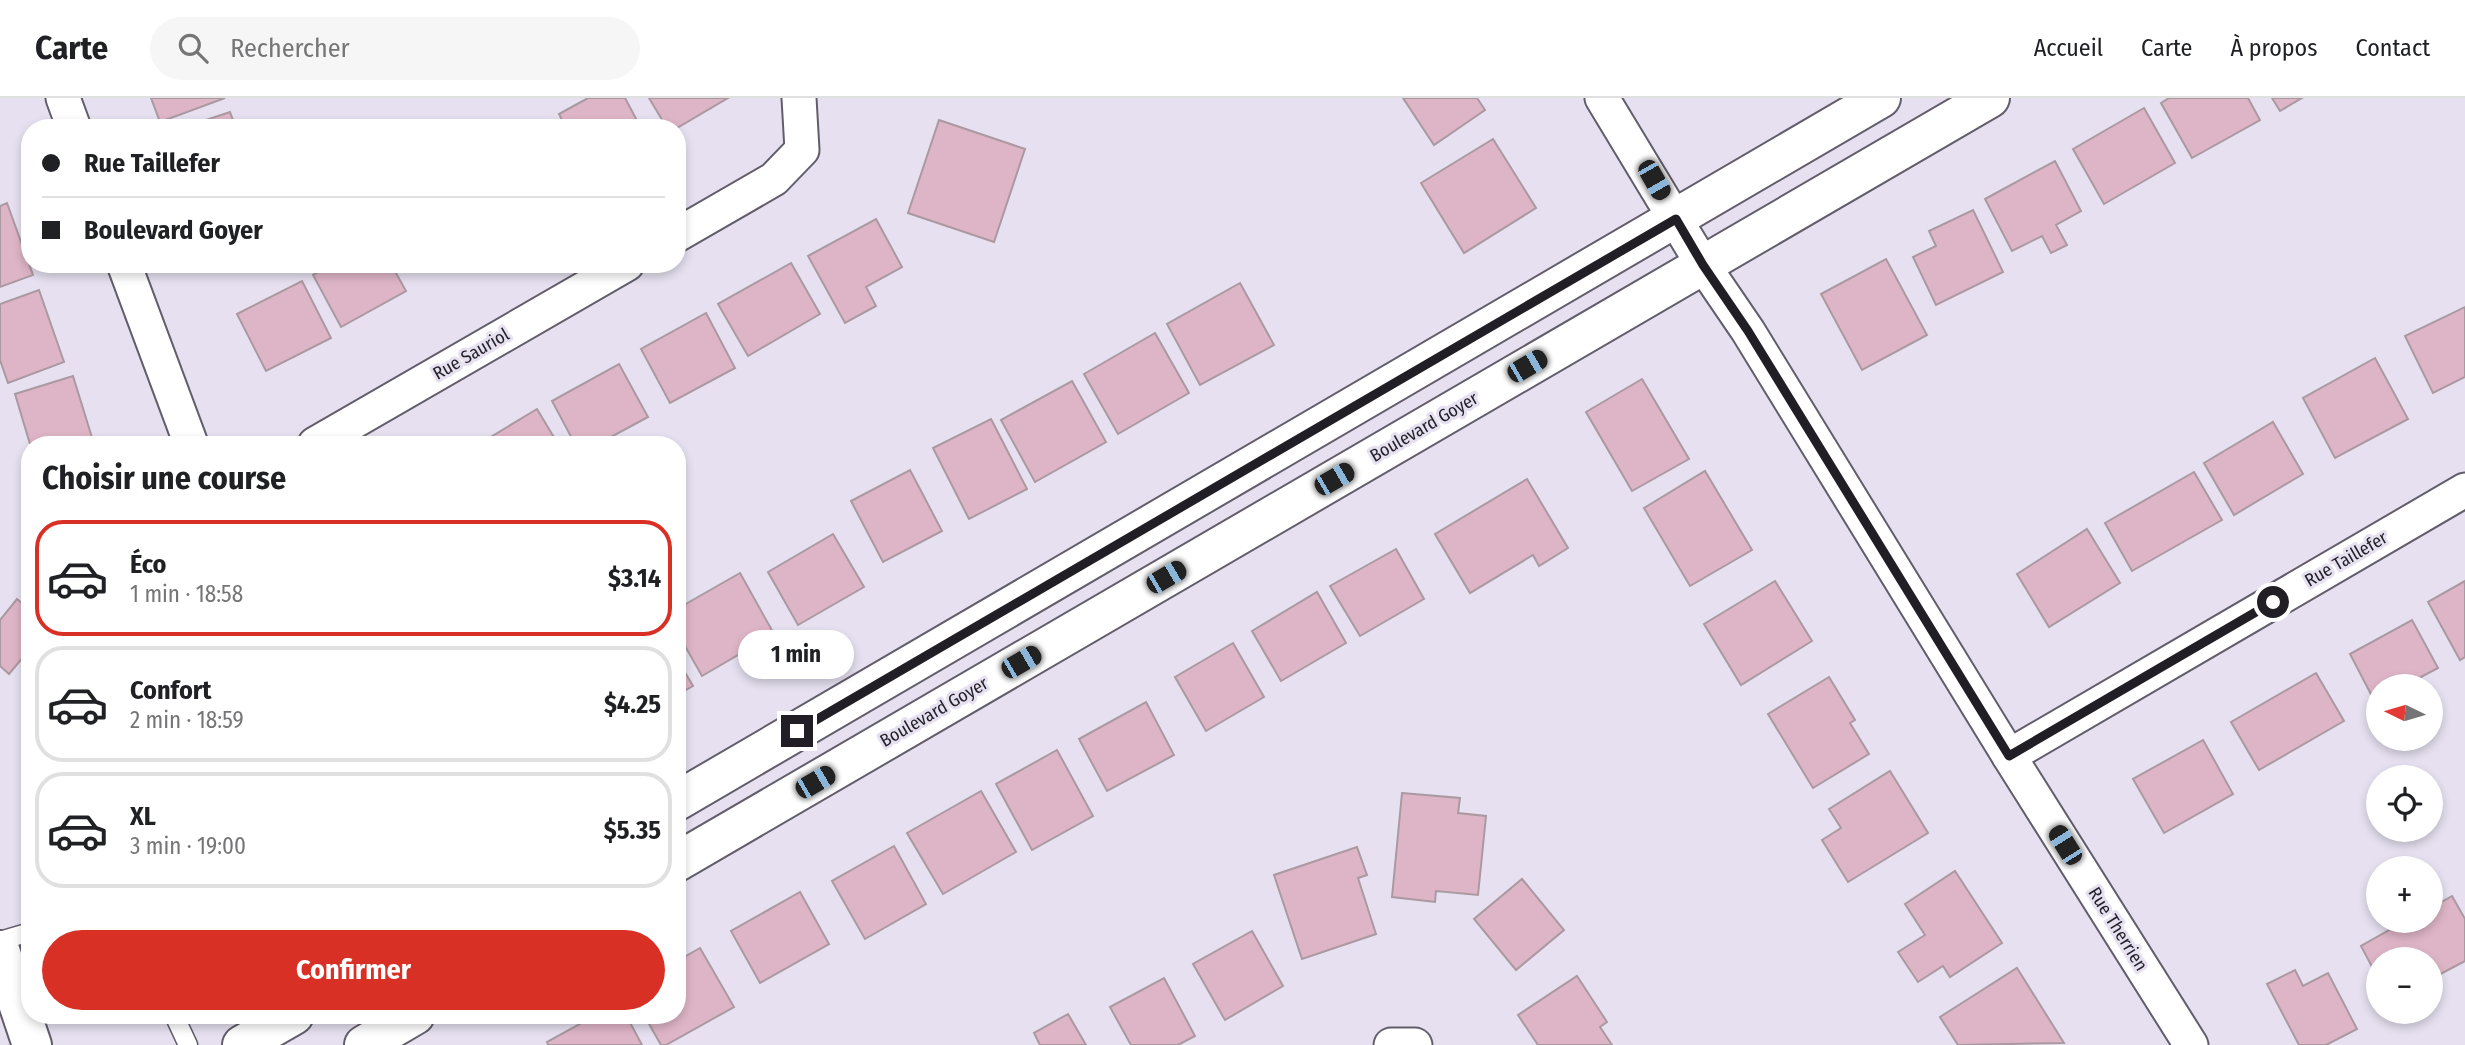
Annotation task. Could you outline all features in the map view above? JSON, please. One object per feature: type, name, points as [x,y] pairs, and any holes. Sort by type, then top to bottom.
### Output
[{"type":"street","points":[[63,98],[71,119]]},
{"type":"street","points":[[686,230],[774,179],[802,150],[799,98]]},
{"type":"street","name":"Rue Therrien","points":[[1602,98],[1703,265],[1748,331],[2009,756],[2191,1045]]},
{"type":"street","points":[[686,796],[1881,98]]},
{"type":"street","name":"Boulevard Goyer","points":[[686,857],[1990,98]]},
{"type":"street","points":[[127,273],[188,436]]},
{"type":"street","name":"Rue Sauriol","points":[[329,436],[611,273]]},
{"type":"street","name":"Rue Taillefer","points":[[2009,756],[2465,490]]},
{"type":"street","points":[[0,950],[21,1012]]},
{"type":"street","points":[[25,1024],[32,1045]]},
{"type":"street","points":[[242,1045],[278,1024]]},
{"type":"street","points":[[364,1045],[400,1024]]},
{"type":"street","points":[[1391,1045],[1415,1045]]},
{"type":"lane","points":[[0,941],[21,935]]},
{"type":"lane","points":[[178,1024],[188,1045]]},
{"type":"building","points":[[151,98],[225,98],[168,119],[159,119]]},
{"type":"building","points":[[588,98],[625,98],[636,119],[562,119],[559,114]]},
{"type":"building","points":[[649,98],[728,98],[686,123],[686,119],[662,119]]},
{"type":"building","points":[[1403,98],[1477,98],[1485,110],[1434,145]]},
{"type":"building","points":[[2169,98],[2248,98],[2260,120],[2192,158],[2161,103]]},
{"type":"building","points":[[2272,98],[2302,98],[2280,111]]},
{"type":"building","points":[[2144,108],[2175,163],[2104,204],[2073,149]]},
{"type":"building","points":[[230,112],[233,119],[209,119]]},
{"type":"building","points":[[939,120],[1025,149],[994,242],[908,213]]},
{"type":"building","points":[[1493,139],[1536,208],[1464,253],[1421,183]]},
{"type":"building","points":[[2055,161],[2081,211],[2056,225],[2067,245],[2051,253],[2042,236],[2012,251],[1985,199]]},
{"type":"building","points":[[7,203],[21,242],[21,273],[33,275],[0,287],[0,206]]},
{"type":"building","points":[[1973,210],[2003,272],[1936,305],[1913,257],[1936,246],[1929,231]]},
{"type":"building","points":[[876,219],[902,267],[866,287],[876,306],[845,323],[808,256]]},
{"type":"building","points":[[1886,259],[1927,335],[1862,370],[1821,294]]},
{"type":"building","points":[[791,263],[820,314],[748,356],[718,304]]},
{"type":"building","points":[[396,273],[406,291],[341,327],[313,275]]},
{"type":"building","points":[[302,281],[331,338],[266,371],[237,314]]},
{"type":"building","points":[[1240,283],[1274,345],[1200,385],[1167,324]]},
{"type":"building","points":[[39,290],[64,362],[8,383],[0,360],[0,304]]},
{"type":"building","points":[[2465,307],[2465,377],[2433,393],[2405,336]]},
{"type":"building","points":[[706,313],[735,368],[670,403],[641,349]]},
{"type":"building","points":[[1155,333],[1189,393],[1118,434],[1084,374]]},
{"type":"building","points":[[2375,358],[2408,419],[2335,458],[2303,398]]},
{"type":"building","points":[[619,364],[648,417],[613,436],[571,436],[552,401]]},
{"type":"building","points":[[73,376],[92,436],[28,436],[15,394]]},
{"type":"building","points":[[1642,379],[1689,459],[1632,491],[1586,412]]},
{"type":"building","points":[[1072,381],[1106,442],[1035,482],[1001,420]]},
{"type":"building","points":[[537,409],[553,436],[492,436]]},
{"type":"building","points":[[991,419],[1027,489],[969,519],[933,448]]},
{"type":"building","points":[[2273,422],[2303,474],[2234,515],[2204,463]]},
{"type":"building","points":[[910,470],[942,531],[883,562],[851,501]]},
{"type":"building","points":[[1705,471],[1752,550],[1690,586],[1644,508]]},
{"type":"building","points":[[2194,472],[2222,520],[2132,571],[2105,523]]},
{"type":"building","points":[[1527,479],[1568,548],[1539,566],[1533,555],[1470,593],[1435,534]]},
{"type":"building","points":[[2087,529],[2120,583],[2049,627],[2017,574]]},
{"type":"building","points":[[833,534],[864,587],[798,625],[768,572]]},
{"type":"building","points":[[1396,549],[1424,599],[1360,636],[1330,586]]},
{"type":"building","points":[[740,573],[774,634],[702,676],[686,648],[686,604]]},
{"type":"building","points":[[1775,581],[1812,641],[1741,685],[1704,624]]},
{"type":"building","points":[[2465,581],[2465,657],[2460,660],[2428,602]]},
{"type":"building","points":[[1317,592],[1346,643],[1281,681],[1252,631]]},
{"type":"building","points":[[17,599],[21,602],[21,660],[9,674],[0,666],[0,620]]},
{"type":"building","points":[[2412,620],[2438,668],[2427,674],[2366,674],[2366,685],[2350,654]]},
{"type":"building","points":[[1233,643],[1264,697],[1206,731],[1175,677]]},
{"type":"building","points":[[2316,673],[2344,721],[2259,770],[2231,722]]},
{"type":"building","points":[[686,674],[693,686],[686,690]]},
{"type":"building","points":[[1829,677],[1855,720],[1850,723],[1869,754],[1813,788],[1768,714]]},
{"type":"building","points":[[1146,702],[1174,755],[1107,791],[1079,739]]},
{"type":"building","points":[[2203,740],[2233,794],[2164,833],[2133,779]]},
{"type":"building","points":[[1057,750],[1093,816],[1032,850],[996,784]]},
{"type":"building","points":[[1890,771],[1928,833],[1848,882],[1822,840],[1841,828],[1829,809]]},
{"type":"building","points":[[981,791],[1016,852],[943,894],[907,833]]},
{"type":"building","points":[[1402,793],[1460,798],[1458,813],[1486,816],[1478,895],[1436,891],[1435,902],[1392,897]]},
{"type":"building","points":[[894,846],[926,904],[865,939],[832,881]]},
{"type":"building","points":[[1357,847],[1367,875],[1358,878],[1376,934],[1302,959],[1274,875]]},
{"type":"building","points":[[1955,871],[2002,943],[1950,977],[1943,966],[1918,982],[1898,952],[1925,935],[1905,904]]},
{"type":"building","points":[[1522,879],[1564,930],[1516,970],[1474,919]]},
{"type":"building","points":[[800,892],[829,944],[760,983],[731,931]]},
{"type":"building","points":[[2452,896],[2465,919],[2465,961],[2443,973],[2443,947],[2366,947],[2366,955],[2361,946],[2384,933],[2443,933],[2443,901]]},
{"type":"building","points":[[1252,931],[1283,986],[1225,1020],[1193,964]]},
{"type":"building","points":[[700,948],[734,1007],[666,1045],[661,1045],[649,1024],[686,1024],[686,956]]},
{"type":"building","points":[[2017,968],[2064,1043],[1958,1045],[1940,1017]]},
{"type":"building","points":[[2295,970],[2303,986],[2328,973],[2357,1029],[2326,1045],[2299,1045],[2267,984]]},
{"type":"building","points":[[1577,976],[1607,1022],[1600,1027],[1612,1045],[1538,1045],[1518,1015]]},
{"type":"building","points":[[1164,978],[1195,1036],[1178,1045],[1131,1045],[1110,1007]]},
{"type":"building","points":[[1068,1014],[1086,1045],[1040,1045],[1034,1033]]},
{"type":"building","points":[[580,1024],[631,1024],[642,1045],[548,1045],[547,1042]]},
{"type":"route","points":[[797,731],[1676,219],[1703,265],[1748,331],[2009,756],[2273,602]]}]
